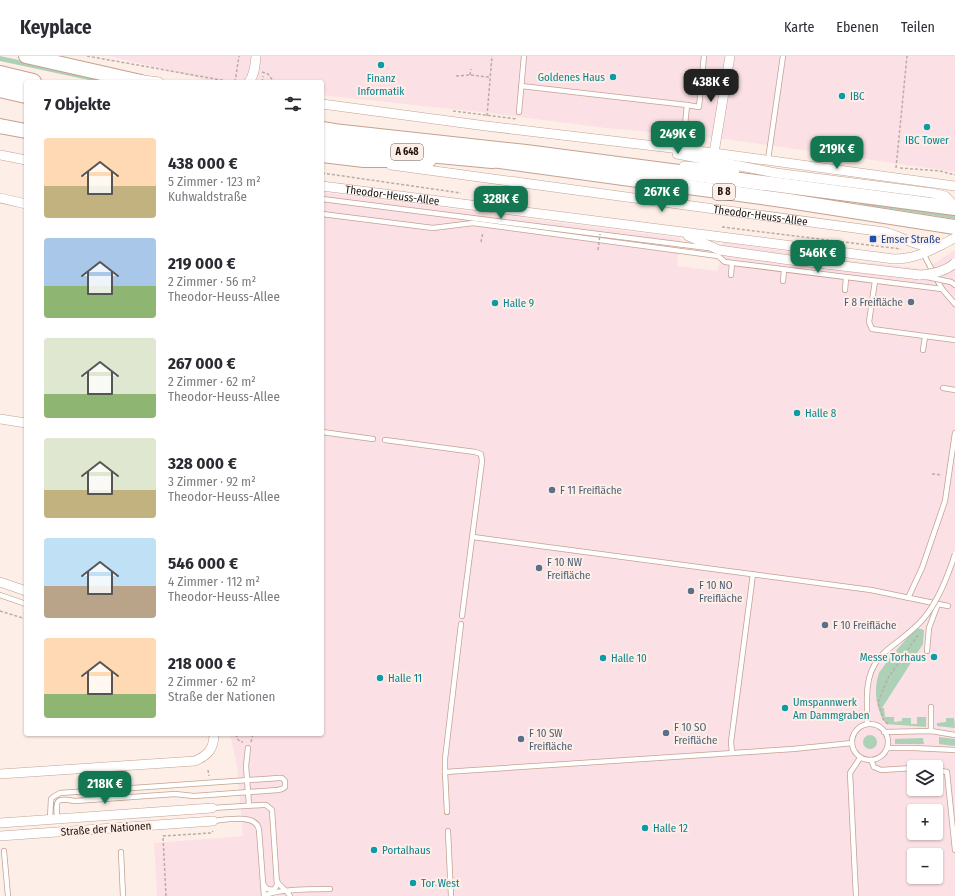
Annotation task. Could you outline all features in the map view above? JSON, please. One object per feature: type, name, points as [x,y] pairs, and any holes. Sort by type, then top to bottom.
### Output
[{"type":"highway","points":[[0,74],[25,80]]},
{"type":"highway","points":[[0,89],[24,95]]},
{"type":"highway","name":"Theodor-Heuss-Allee","points":[[324,144],[492,160]]},
{"type":"main road","points":[[26,56],[132,80]]},
{"type":"main road","points":[[0,126],[24,132]]},
{"type":"main road","name":"B 8","points":[[326,130],[526,152],[955,207]]},
{"type":"main road","name":"Theodor-Heuss-Allee","points":[[324,155],[364,160],[492,160],[789,201],[955,227]]},
{"type":"street","points":[[250,80],[255,70],[256,56]]},
{"type":"street","points":[[714,153],[730,56]]},
{"type":"street","points":[[119,77],[143,80]]},
{"type":"street","points":[[324,104],[486,126],[714,153],[955,186]]},
{"type":"street","points":[[603,139],[776,173]]},
{"type":"street","points":[[0,155],[24,160]]},
{"type":"street","points":[[579,159],[776,173],[894,188],[945,196],[955,207]]},
{"type":"street","name":"Theodor-Heuss-Allee","points":[[364,160],[397,166],[884,232],[896,235],[917,245],[941,245]]},
{"type":"street","name":"Theodor-Heuss-Allee","points":[[325,186],[894,259],[910,258],[923,254],[955,238]]},
{"type":"street","points":[[0,198],[24,204]]},
{"type":"street","name":"Theodor-Heuss-Allee","points":[[678,232],[719,250],[920,275],[941,271],[949,268],[955,263]]},
{"type":"street","points":[[0,419],[24,423]]},
{"type":"street","points":[[0,582],[24,590]]},
{"type":"street","points":[[0,774],[195,761],[206,756],[212,747],[214,736]]},
{"type":"street","name":"Straße der Nationen","points":[[0,823],[212,808]]},
{"type":"street","name":"Straße der Nationen","points":[[0,836],[212,821]]},
{"type":"lane","points":[[519,112],[524,56]]},
{"type":"lane","points":[[521,86],[699,107],[704,56]]},
{"type":"lane","points":[[768,160],[783,56]]},
{"type":"lane","points":[[684,135],[687,105]]},
{"type":"lane","points":[[945,196],[955,199]]},
{"type":"lane","points":[[324,199],[719,250]]},
{"type":"lane","points":[[324,214],[433,228],[473,223],[718,256],[725,262],[732,263],[942,289]]},
{"type":"lane","points":[[680,245],[698,240],[719,237]]},
{"type":"lane","points":[[917,245],[942,289],[955,304]]},
{"type":"lane","points":[[731,275],[732,263]]},
{"type":"lane","points":[[783,281],[784,270]]},
{"type":"lane","points":[[920,275],[940,279],[955,285]]},
{"type":"lane","points":[[845,290],[846,278]]},
{"type":"lane","points":[[875,281],[869,322],[872,329],[955,340]]},
{"type":"lane","points":[[923,350],[925,336]]},
{"type":"lane","points":[[943,388],[955,390]]},
{"type":"lane","points":[[324,432],[373,439]]},
{"type":"lane","points":[[908,598],[922,568],[945,501],[955,434]]},
{"type":"lane","points":[[385,440],[481,454],[482,461],[473,538],[462,616]]},
{"type":"lane","points":[[473,538],[871,590],[948,606]]},
{"type":"lane","points":[[867,724],[868,682],[876,662],[882,654],[918,625],[930,611],[937,599],[955,554]]},
{"type":"lane","points":[[732,753],[731,742],[753,574]]},
{"type":"lane","points":[[0,595],[24,603]]},
{"type":"lane","points":[[927,651],[929,628],[938,604]]},
{"type":"lane","points":[[446,812],[445,759],[461,624]]},
{"type":"lane","points":[[931,707],[931,732]]},
{"type":"lane","points":[[867,724],[877,726],[884,732],[887,737],[887,748],[881,756],[871,760],[860,758],[856,754],[852,743],[854,733],[862,726],[867,724]]},
{"type":"lane","points":[[884,732],[931,732],[955,736]]},
{"type":"lane","points":[[445,772],[732,753],[852,743]]},
{"type":"lane","points":[[248,748],[246,766],[249,805]]},
{"type":"lane","points":[[887,748],[955,750]]},
{"type":"lane","points":[[856,896],[850,773],[860,758]]},
{"type":"lane","points":[[871,760],[874,767],[881,770],[907,768]]},
{"type":"lane","points":[[943,771],[947,772],[955,850]]},
{"type":"lane","points":[[279,778],[282,778],[286,784],[282,789],[194,796],[176,794],[75,801],[63,799],[57,804],[53,819],[51,799],[60,793],[279,778]]},
{"type":"lane","points":[[212,808],[266,805],[272,810],[277,881],[276,888],[274,890],[267,889],[263,884]]},
{"type":"lane","points":[[187,810],[194,812],[197,815],[195,820],[188,823]]},
{"type":"lane","points":[[212,821],[251,819],[257,824],[259,830],[265,896],[269,893],[287,890],[330,889]]},
{"type":"lane","points":[[448,831],[451,896]]},
{"type":"lane","points":[[4,851],[8,896]]},
{"type":"lane","points":[[121,852],[123,896]]},
{"type":"lane","points":[[277,881],[280,886],[287,890],[290,896]]},
{"type":"lane","points":[[424,883],[450,882]]},
{"type":"path","points":[[87,56],[221,80]]},
{"type":"path","points":[[235,80],[239,56]]},
{"type":"path","points":[[486,126],[492,56]]},
{"type":"path","points":[[896,168],[907,56]]},
{"type":"path","points":[[470,75],[471,69]]},
{"type":"path","points":[[264,72],[268,74],[273,80]]},
{"type":"path","points":[[456,76],[470,75],[490,78]]},
{"type":"path","points":[[324,172],[463,194]]},
{"type":"path","points":[[720,226],[902,249]]},
{"type":"path","points":[[481,242],[483,231]]},
{"type":"path","points":[[598,250],[600,234]]},
{"type":"path","points":[[932,474],[949,476]]},
{"type":"path","points":[[0,611],[24,618]]},
{"type":"path","points":[[890,726],[882,719],[878,702],[888,678],[919,634]]},
{"type":"path","points":[[236,736],[240,742],[251,744],[252,736]]},
{"type":"path","points":[[166,896],[163,836],[209,833]]},
{"type":"shaded area","points":[[110,56],[955,56],[955,172],[725,139],[606,128],[489,113],[324,95],[324,80],[205,80]]},
{"type":"shaded area","points":[[324,192],[680,238],[677,266],[718,271],[723,242],[831,258],[932,270],[934,269],[933,264],[955,250],[955,896],[157,896],[154,843],[243,836],[237,766],[230,736],[324,736]]},
{"type":"green space","points":[[0,56],[111,80],[89,80],[0,61]]},
{"type":"green space","points":[[860,202],[955,214],[955,219],[860,204]]},
{"type":"green space","points":[[917,628],[924,630],[923,644],[882,708],[884,708],[885,717],[894,717],[894,722],[902,721],[902,718],[911,718],[911,724],[917,724],[917,717],[926,717],[926,727],[886,724],[880,713],[876,700],[877,679],[886,663]]},
{"type":"green space","points":[[946,718],[954,718],[955,728],[937,726],[937,723],[946,722]]},
{"type":"green space","points":[[867,735],[873,735],[877,739],[877,745],[873,749],[867,749],[863,745],[863,739]]},
{"type":"green space","points":[[939,737],[955,739],[955,746],[939,744]]},
{"type":"green space","points":[[923,738],[924,744],[895,744],[895,739]]},
{"type":"place","name":"Finanz Informatik","points":[[381,65]]},
{"type":"place","name":"Goldenes Haus","points":[[613,77]]},
{"type":"place","name":"IBC","points":[[842,96]]},
{"type":"place","name":"IBC Tower","points":[[927,127]]},
{"type":"place","name":"Emser Straße","points":[[873,239]]},
{"type":"place","name":"F 8 Freifläche","points":[[911,302]]},
{"type":"place","name":"Halle 9","points":[[495,303]]},
{"type":"place","name":"Halle 8","points":[[797,413]]},
{"type":"place","name":"F 11 Freifläche","points":[[552,490]]},
{"type":"place","name":"F 10 NW Freifläche","points":[[539,568]]},
{"type":"place","name":"F 10 NO Freifläche","points":[[691,591]]},
{"type":"place","name":"F 10 Freifläche","points":[[825,625]]},
{"type":"place","name":"Messe Torhaus","points":[[934,657]]},
{"type":"place","name":"Halle 10","points":[[603,658]]},
{"type":"place","name":"Halle 11","points":[[380,678]]},
{"type":"place","name":"Umspannwerk Am Dammgraben","points":[[785,708]]},
{"type":"place","name":"F 10 SO Freifläche","points":[[666,733]]},
{"type":"place","name":"F 10 SW Freifläche","points":[[521,739]]},
{"type":"place","name":"Halle 12","points":[[645,828]]},
{"type":"place","name":"Portalhaus","points":[[374,850]]},
{"type":"place","name":"Tor West","points":[[413,883]]}]
